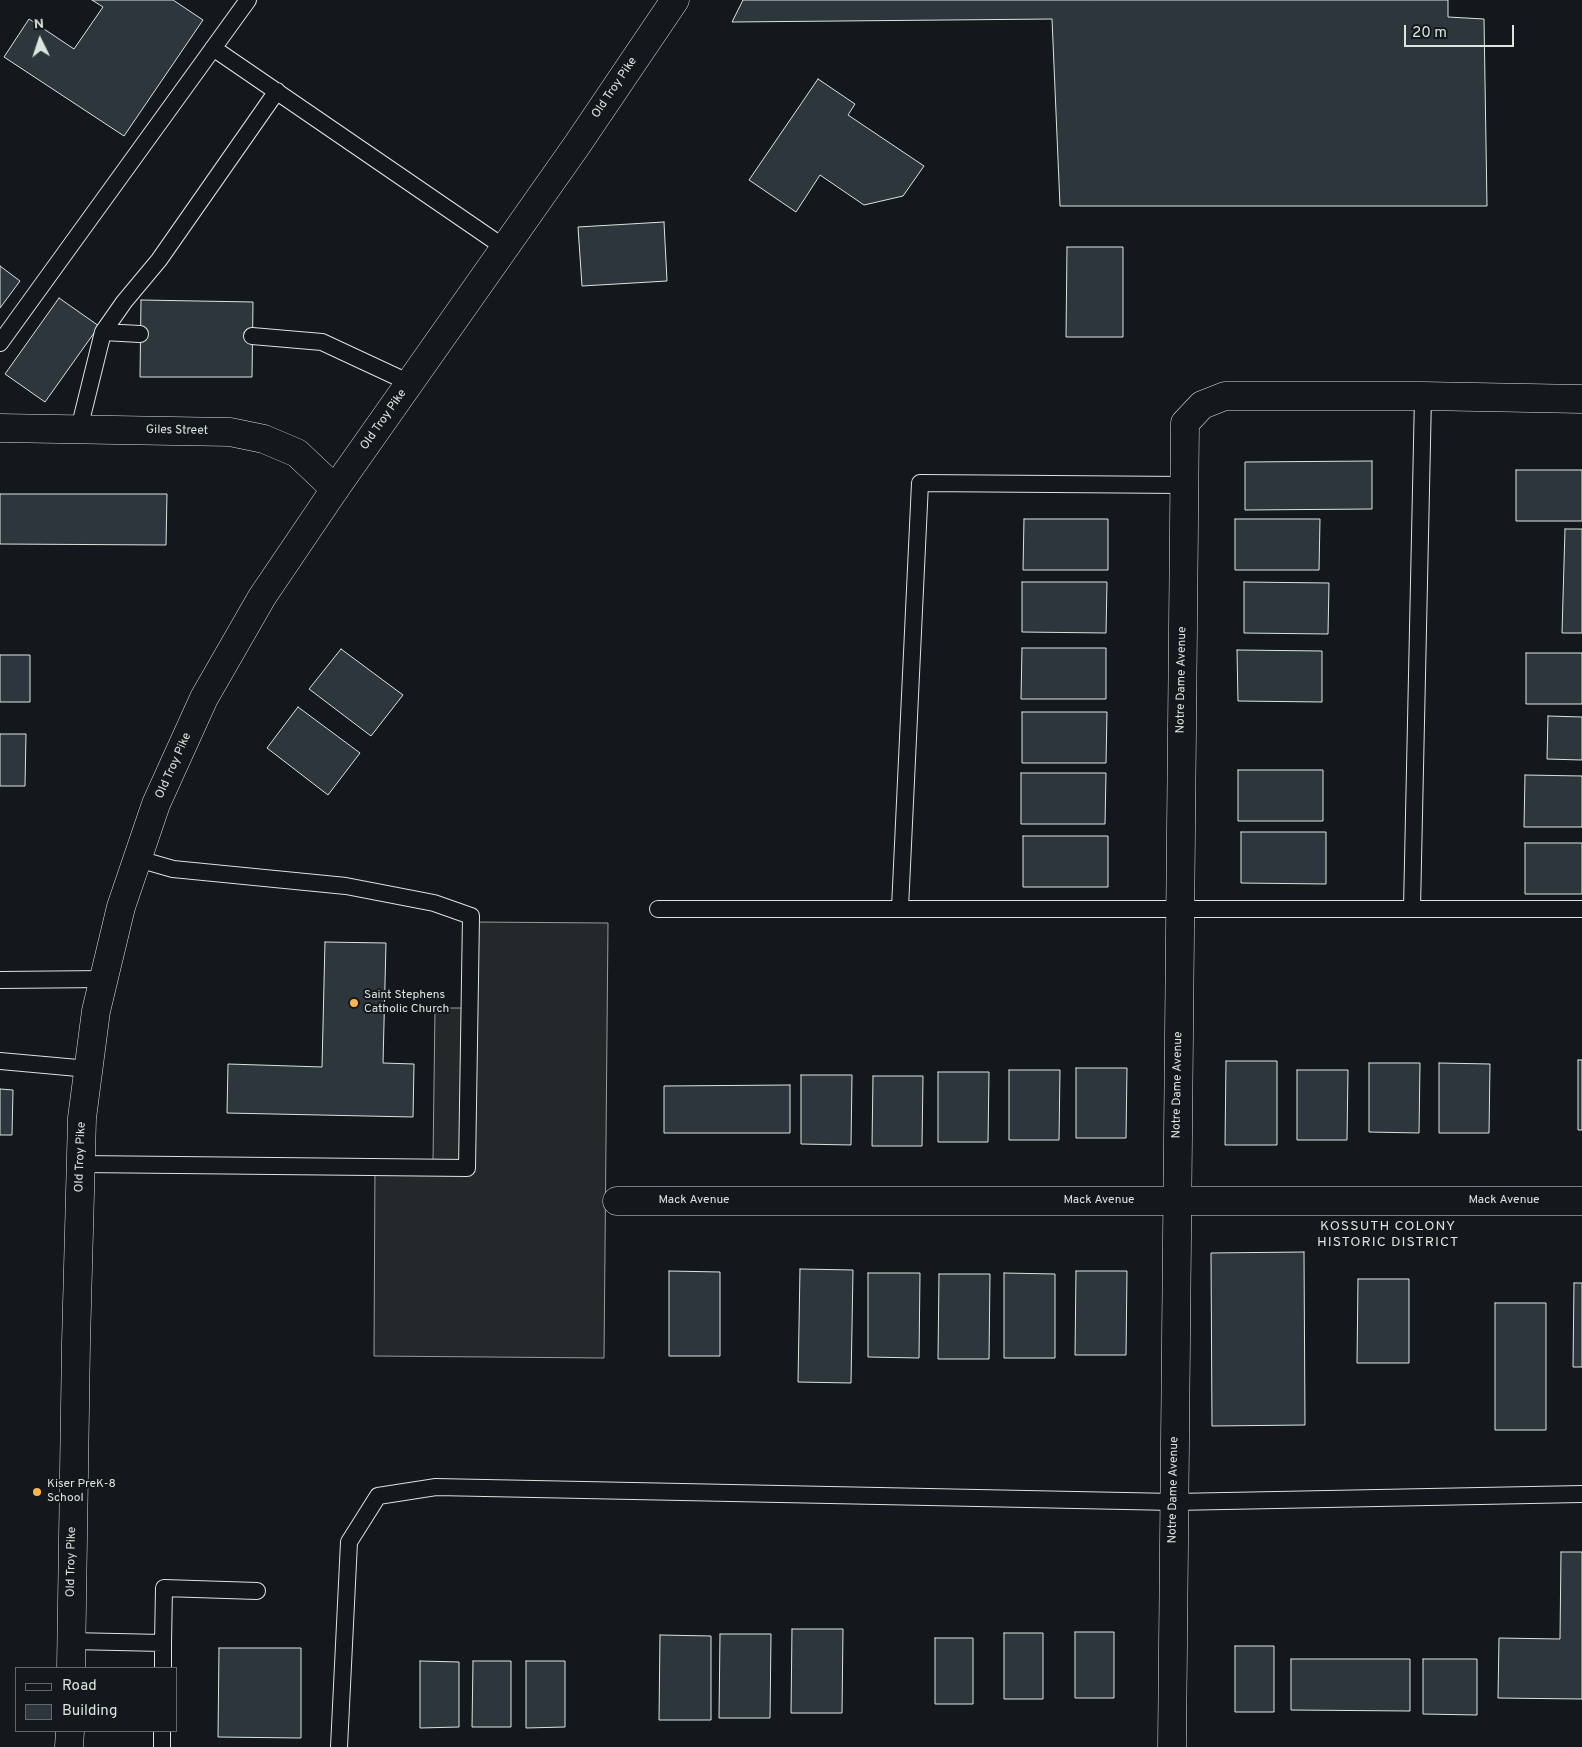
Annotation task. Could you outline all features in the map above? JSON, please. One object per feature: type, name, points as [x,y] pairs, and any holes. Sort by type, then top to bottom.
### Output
[{"type":"street","name":"Old Troy Pike","points":[[71,1667],[82,1118],[96,1011],[121,907],[156,804],[204,698],[262,597],[335,489],[577,145],[675,0]]},
{"type":"street","name":"Notre Dame Avenue","points":[[1172,1747],[1185,423],[1202,406],[1225,396],[1423,396]]},
{"type":"street","points":[[1423,396],[1582,399]]},
{"type":"street","name":"Giles Street","points":[[0,428],[230,432],[264,439],[297,453],[335,489]]},
{"type":"street","name":"Mack Avenue","points":[[617,1201],[1582,1202]]},
{"type":"street","points":[[69,1747],[70,1732]]},
{"type":"lane","points":[[0,343],[248,0]]},
{"type":"lane","points":[[214,48],[505,248]]},
{"type":"lane","points":[[79,429],[103,332],[124,302],[159,260],[277,91]]},
{"type":"lane","points":[[103,332],[140,334]]},
{"type":"lane","points":[[252,336],[322,342],[410,383]]},
{"type":"lane","points":[[1412,908],[1423,396]]},
{"type":"lane","points":[[900,908],[920,483],[1185,485]]},
{"type":"lane","points":[[81,1164],[466,1168],[471,916],[434,903],[346,886],[173,869],[138,859]]},
{"type":"lane","points":[[658,909],[1582,909]]},
{"type":"lane","points":[[0,980],[104,979]]},
{"type":"lane","points":[[0,1061],[89,1069]]},
{"type":"lane","points":[[339,1747],[349,1542],[378,1496],[436,1487],[1174,1502],[1582,1494]]},
{"type":"lane","points":[[163,1667],[164,1588],[257,1590]]},
{"type":"lane","points":[[71,1641],[163,1643]]},
{"type":"lane","points":[[162,1732],[162,1747]]},
{"type":"shaded area","points":[[471,922],[608,923],[604,1358],[374,1356],[375,1160],[433,1160],[435,1008],[470,1008]]},
{"type":"building","points":[[92,0],[173,0],[203,20],[124,136],[4,57],[29,19],[74,49],[103,7]]},
{"type":"building","points":[[743,0],[1448,0],[1448,17],[1484,19],[1487,206],[1060,206],[1052,19],[732,22]]},
{"type":"building","points":[[818,79],[855,104],[848,115],[924,166],[903,196],[864,205],[820,175],[796,212],[749,180]]},
{"type":"building","points":[[664,222],[667,281],[582,286],[578,227]]},
{"type":"building","points":[[1067,247],[1123,247],[1123,337],[1066,337]]},
{"type":"building","points":[[0,266],[20,281],[0,308]]},
{"type":"building","points":[[59,298],[99,326],[45,402],[5,374]]},
{"type":"building","points":[[141,300],[253,302],[252,377],[140,377]]},
{"type":"building","points":[[1372,461],[1372,509],[1245,510],[1245,462]]},
{"type":"building","points":[[1516,470],[1582,470],[1582,521],[1516,521]]},
{"type":"building","points":[[0,494],[167,494],[166,545],[0,544]]},
{"type":"building","points":[[1024,519],[1108,519],[1108,570],[1023,570]]},
{"type":"building","points":[[1235,519],[1320,519],[1319,570],[1235,570]]},
{"type":"building","points":[[1565,529],[1582,529],[1582,633],[1562,633]]},
{"type":"building","points":[[1022,582],[1107,582],[1106,633],[1022,632]]},
{"type":"building","points":[[1244,582],[1329,583],[1328,634],[1244,633]]},
{"type":"building","points":[[1022,648],[1106,648],[1106,699],[1021,699]]},
{"type":"building","points":[[341,649],[403,695],[371,736],[309,689]]},
{"type":"building","points":[[1237,650],[1322,651],[1322,702],[1238,701]]},
{"type":"building","points":[[1526,653],[1582,653],[1582,704],[1526,704]]},
{"type":"building","points":[[0,655],[30,655],[30,702],[0,702]]},
{"type":"building","points":[[298,707],[360,753],[328,795],[267,748]]},
{"type":"building","points":[[1022,712],[1107,712],[1106,763],[1022,763]]},
{"type":"building","points":[[1548,716],[1582,717],[1582,760],[1547,759]]},
{"type":"building","points":[[0,734],[26,734],[25,786],[0,786]]},
{"type":"building","points":[[1238,770],[1323,770],[1323,821],[1238,821]]},
{"type":"building","points":[[1021,773],[1106,773],[1105,824],[1021,824]]},
{"type":"building","points":[[1525,775],[1582,776],[1582,827],[1524,827]]},
{"type":"building","points":[[1241,832],[1326,832],[1326,884],[1241,883]]},
{"type":"building","points":[[1023,836],[1108,836],[1108,887],[1023,887]]},
{"type":"building","points":[[1525,843],[1582,843],[1582,894],[1525,894]]},
{"type":"building","name":"Saint Stephens Catholic Church","points":[[325,942],[386,943],[383,1063],[414,1064],[413,1117],[227,1113],[228,1064],[322,1067]]},
{"type":"building","points":[[1578,1060],[1582,1060],[1582,1130],[1578,1130]]},
{"type":"building","points":[[1226,1061],[1277,1061],[1277,1145],[1225,1145]]},
{"type":"building","points":[[1369,1063],[1420,1063],[1419,1133],[1369,1132]]},
{"type":"building","points":[[1439,1063],[1490,1064],[1489,1133],[1439,1133]]},
{"type":"building","points":[[1076,1068],[1127,1068],[1126,1138],[1076,1138]]},
{"type":"building","points":[[1009,1070],[1060,1070],[1059,1140],[1009,1140]]},
{"type":"building","points":[[1297,1070],[1348,1070],[1347,1140],[1297,1140]]},
{"type":"building","points":[[938,1072],[989,1072],[988,1142],[938,1142]]},
{"type":"building","points":[[801,1075],[852,1075],[851,1145],[801,1144]]},
{"type":"building","points":[[873,1076],[923,1076],[922,1146],[872,1146]]},
{"type":"building","points":[[790,1085],[790,1133],[664,1133],[664,1086]]},
{"type":"building","points":[[0,1089],[13,1090],[12,1135],[0,1135]]},
{"type":"building","points":[[1304,1252],[1305,1425],[1212,1426],[1211,1253]]},
{"type":"building","points":[[800,1269],[853,1270],[851,1383],[798,1382]]},
{"type":"building","points":[[669,1271],[720,1272],[720,1356],[669,1356]]},
{"type":"building","points":[[1076,1271],[1127,1271],[1126,1355],[1075,1355]]},
{"type":"building","points":[[868,1273],[920,1273],[919,1358],[868,1357]]},
{"type":"building","points":[[1004,1273],[1055,1274],[1055,1358],[1004,1358]]},
{"type":"building","points":[[939,1274],[990,1274],[989,1359],[938,1359]]},
{"type":"building","points":[[1358,1279],[1409,1279],[1409,1363],[1357,1363]]},
{"type":"building","points":[[1574,1283],[1582,1283],[1582,1367],[1573,1367]]},
{"type":"building","points":[[1495,1303],[1546,1303],[1546,1430],[1495,1430]]},
{"type":"building","points":[[1561,1552],[1582,1552],[1582,1699],[1498,1698],[1499,1638],[1560,1639]]},
{"type":"building","points":[[792,1629],[843,1629],[842,1713],[791,1713]]},
{"type":"building","points":[[1075,1632],[1114,1632],[1114,1698],[1075,1698]]},
{"type":"building","points":[[1004,1633],[1043,1633],[1043,1699],[1004,1699]]},
{"type":"building","points":[[720,1634],[771,1634],[770,1718],[719,1718]]},
{"type":"building","points":[[660,1635],[711,1636],[711,1720],[659,1720]]},
{"type":"building","points":[[935,1638],[973,1638],[973,1704],[935,1704]]},
{"type":"building","points":[[1235,1646],[1274,1646],[1274,1712],[1235,1712]]},
{"type":"building","points":[[219,1648],[301,1648],[301,1738],[218,1737]]},
{"type":"building","points":[[1291,1659],[1410,1659],[1410,1711],[1291,1710]]},
{"type":"building","points":[[1423,1659],[1477,1659],[1477,1715],[1423,1714]]},
{"type":"building","points":[[420,1661],[459,1662],[459,1727],[420,1728]]},
{"type":"building","points":[[473,1661],[511,1661],[511,1727],[472,1727]]},
{"type":"building","points":[[526,1661],[565,1661],[565,1727],[526,1728]]},
{"type":"place","name":"Saint Stephens Catholic Church","points":[[354,1003]]},
{"type":"place","name":"Kiser PreK-8 School","points":[[37,1492]]},
{"type":"district","name":"KOSSUTH COLONY HISTORIC DISTRICT","points":[[1388,1236]]}]
